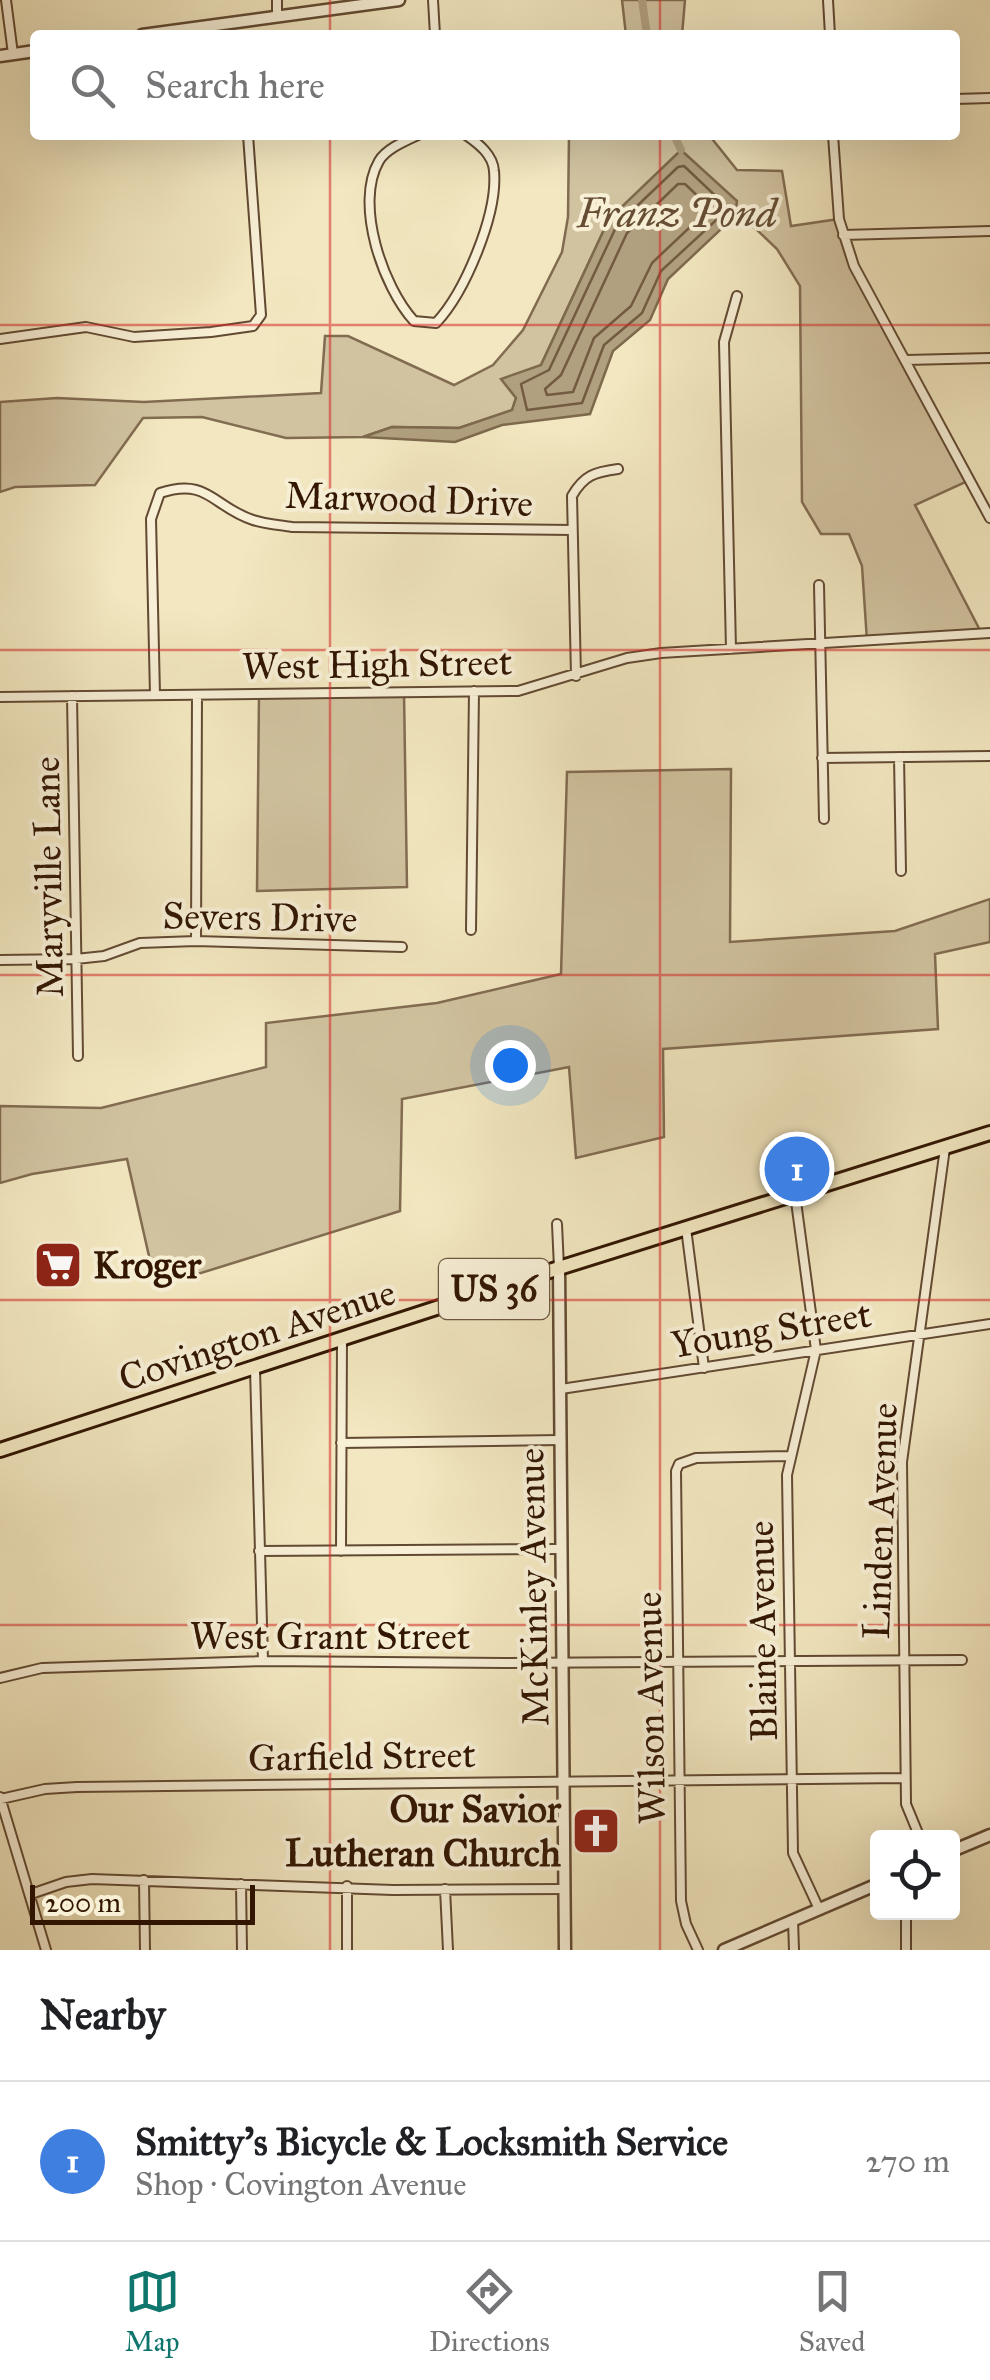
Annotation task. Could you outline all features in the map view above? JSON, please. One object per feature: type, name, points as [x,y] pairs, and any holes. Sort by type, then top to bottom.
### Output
[{"type":"main road","name":"Covington Avenue","points":[[0,1450],[990,1133]]},
{"type":"street","points":[[6,0],[13,54]]},
{"type":"street","points":[[277,0],[277,16]]},
{"type":"street","points":[[207,30],[277,16],[399,0]]},
{"type":"street","points":[[433,0],[435,30]]},
{"type":"street","points":[[828,0],[830,30]]},
{"type":"street","points":[[0,56],[30,52]]},
{"type":"street","points":[[960,99],[990,98]]},
{"type":"street","points":[[0,339],[86,327],[134,337],[254,326],[261,314],[248,140]]},
{"type":"street","points":[[410,140],[380,158],[368,208],[382,262],[401,306],[414,321],[436,322],[454,304],[468,276],[491,205],[494,168],[488,154],[472,140]]},
{"type":"street","points":[[833,140],[837,203],[854,266],[990,518]]},
{"type":"street","points":[[843,236],[990,231]]},
{"type":"street","points":[[731,649],[724,342],[737,296]]},
{"type":"street","points":[[906,360],[990,358]]},
{"type":"street","points":[[576,676],[572,496],[580,481],[595,472],[618,469]]},
{"type":"street","name":"Marwood Drive","points":[[155,695],[151,519],[160,493],[180,486],[208,493],[254,520],[292,528],[572,530]]},
{"type":"street","points":[[819,585],[824,819]]},
{"type":"street","name":"West High Street","points":[[0,697],[518,691],[626,658],[990,633]]},
{"type":"street","points":[[471,930],[474,691]]},
{"type":"street","name":"Maryville Lane","points":[[72,696],[78,1056]]},
{"type":"street","points":[[196,941],[197,696]]},
{"type":"street","points":[[822,758],[990,756]]},
{"type":"street","points":[[899,757],[901,870]]},
{"type":"street","name":"Severs Drive","points":[[0,960],[76,959],[104,956],[140,943],[196,941],[402,947]]},
{"type":"street","name":"Linden Avenue","points":[[917,1830],[906,1804],[902,1462],[946,1147]]},
{"type":"street","points":[[795,1194],[816,1350]]},
{"type":"street","name":"McKinley Avenue","points":[[557,1224],[565,1950]]},
{"type":"street","points":[[686,1228],[704,1368]]},
{"type":"street","name":"Young Street","points":[[561,1389],[990,1324]]},
{"type":"street","points":[[340,1551],[342,1339]]},
{"type":"street","name":"Blaine Avenue","points":[[816,1350],[787,1475],[793,1854],[818,1910]]},
{"type":"street","points":[[254,1369],[263,1661]]},
{"type":"street","points":[[341,1443],[560,1440]]},
{"type":"street","name":"Wilson Avenue","points":[[698,1950],[681,1901],[674,1481],[679,1464],[696,1458],[791,1456]]},
{"type":"street","points":[[259,1551],[562,1549]]},
{"type":"street","name":"West Grant Street","points":[[0,1678],[42,1668],[263,1661],[962,1660]]},
{"type":"street","name":"Garfield Street","points":[[0,1798],[77,1787],[905,1778]]},
{"type":"street","points":[[0,1798],[46,1950]]},
{"type":"street","points":[[960,1848],[990,1835]]},
{"type":"street","points":[[31,1894],[79,1880],[564,1889]]},
{"type":"street","points":[[144,1880],[145,1950]]},
{"type":"street","points":[[242,1884],[242,1950]]},
{"type":"street","points":[[347,1886],[347,1950]]},
{"type":"street","points":[[724,1950],[870,1887]]},
{"type":"street","points":[[446,1889],[448,1950]]},
{"type":"street","points":[[793,1920],[794,1950]]},
{"type":"street","points":[[906,1920],[906,1950]]},
{"type":"shaded area","points":[[622,0],[685,0],[682,30],[625,30]]},
{"type":"shaded area","points":[[569,140],[713,140],[737,170],[782,171],[791,226],[839,219],[854,266],[970,480],[915,505],[982,634],[867,641],[862,566],[849,534],[821,534],[802,502],[800,286],[777,249],[735,216],[736,201],[609,219],[541,365],[516,398],[512,411],[459,428],[392,427],[363,437],[286,438],[202,417],[143,418],[95,485],[15,487],[0,492],[0,402],[57,398],[144,402],[321,393],[325,336],[348,336],[454,385],[493,365],[523,330],[562,252],[568,217]]},
{"type":"shaded area","points":[[404,692],[407,887],[257,891],[259,694]]},
{"type":"shaded area","points":[[731,769],[730,942],[895,931],[990,899],[990,942],[935,954],[938,1029],[663,1049],[664,1137],[576,1158],[569,1067],[402,1099],[400,1211],[156,1287],[127,1159],[0,1183],[0,1106],[101,1108],[266,1067],[266,1023],[437,1003],[561,974],[567,772]]},
{"type":"water","name":"Franz Pond","points":[[681,150],[737,201],[735,216],[668,279],[650,320],[613,351],[590,414],[502,425],[455,442],[363,437],[392,427],[459,428],[512,410],[516,398],[501,379],[541,365],[609,219]]},
{"type":"waterway","points":[[642,0],[646,30]]},
{"type":"waterway","points":[[676,140],[681,150]]},
{"type":"place","name":"Smitty's Bicycle & Locksmith Service","points":[[797,1169]]},
{"type":"place","name":"Kroger","points":[[58,1265]]},
{"type":"place","name":"Our Savior Lutheran Church","points":[[596,1831]]}]
